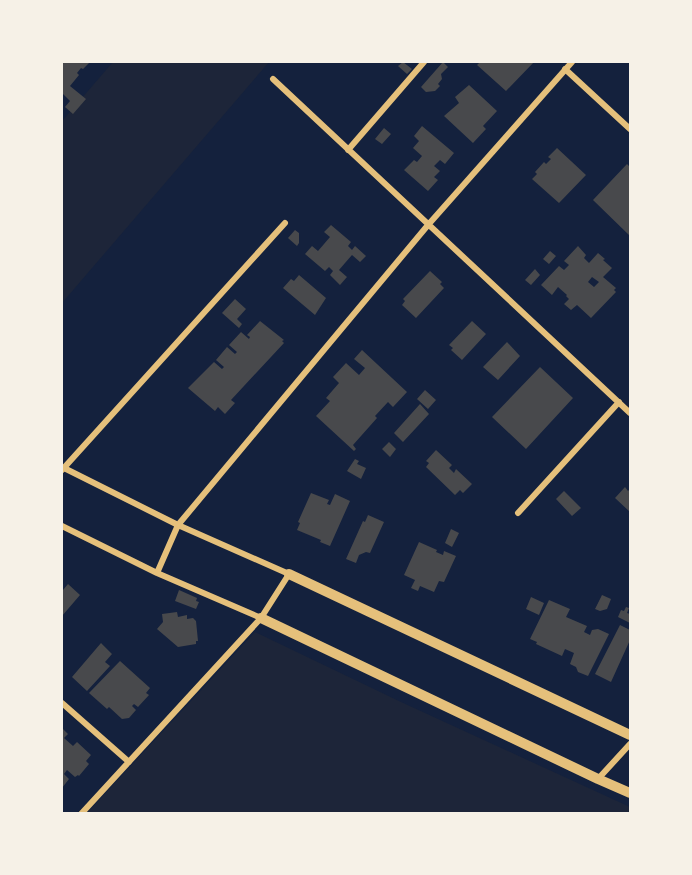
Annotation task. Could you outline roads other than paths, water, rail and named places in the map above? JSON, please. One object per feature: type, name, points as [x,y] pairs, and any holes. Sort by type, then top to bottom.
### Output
[{"type":"street","points":[[348,150],[424,62]]},
{"type":"street","points":[[157,573],[178,525],[428,225],[572,62]]},
{"type":"street","points":[[565,69],[630,129]]},
{"type":"street","points":[[273,79],[630,413]]},
{"type":"street","points":[[285,223],[62,469],[178,525],[289,573],[630,735]]},
{"type":"street","points":[[518,513],[619,402]]},
{"type":"street","points":[[62,526],[157,573],[261,618],[630,793]]},
{"type":"street","points":[[81,813],[261,618],[289,573]]},
{"type":"street","points":[[62,703],[129,762]]},
{"type":"street","points":[[598,779],[630,744]]}]
